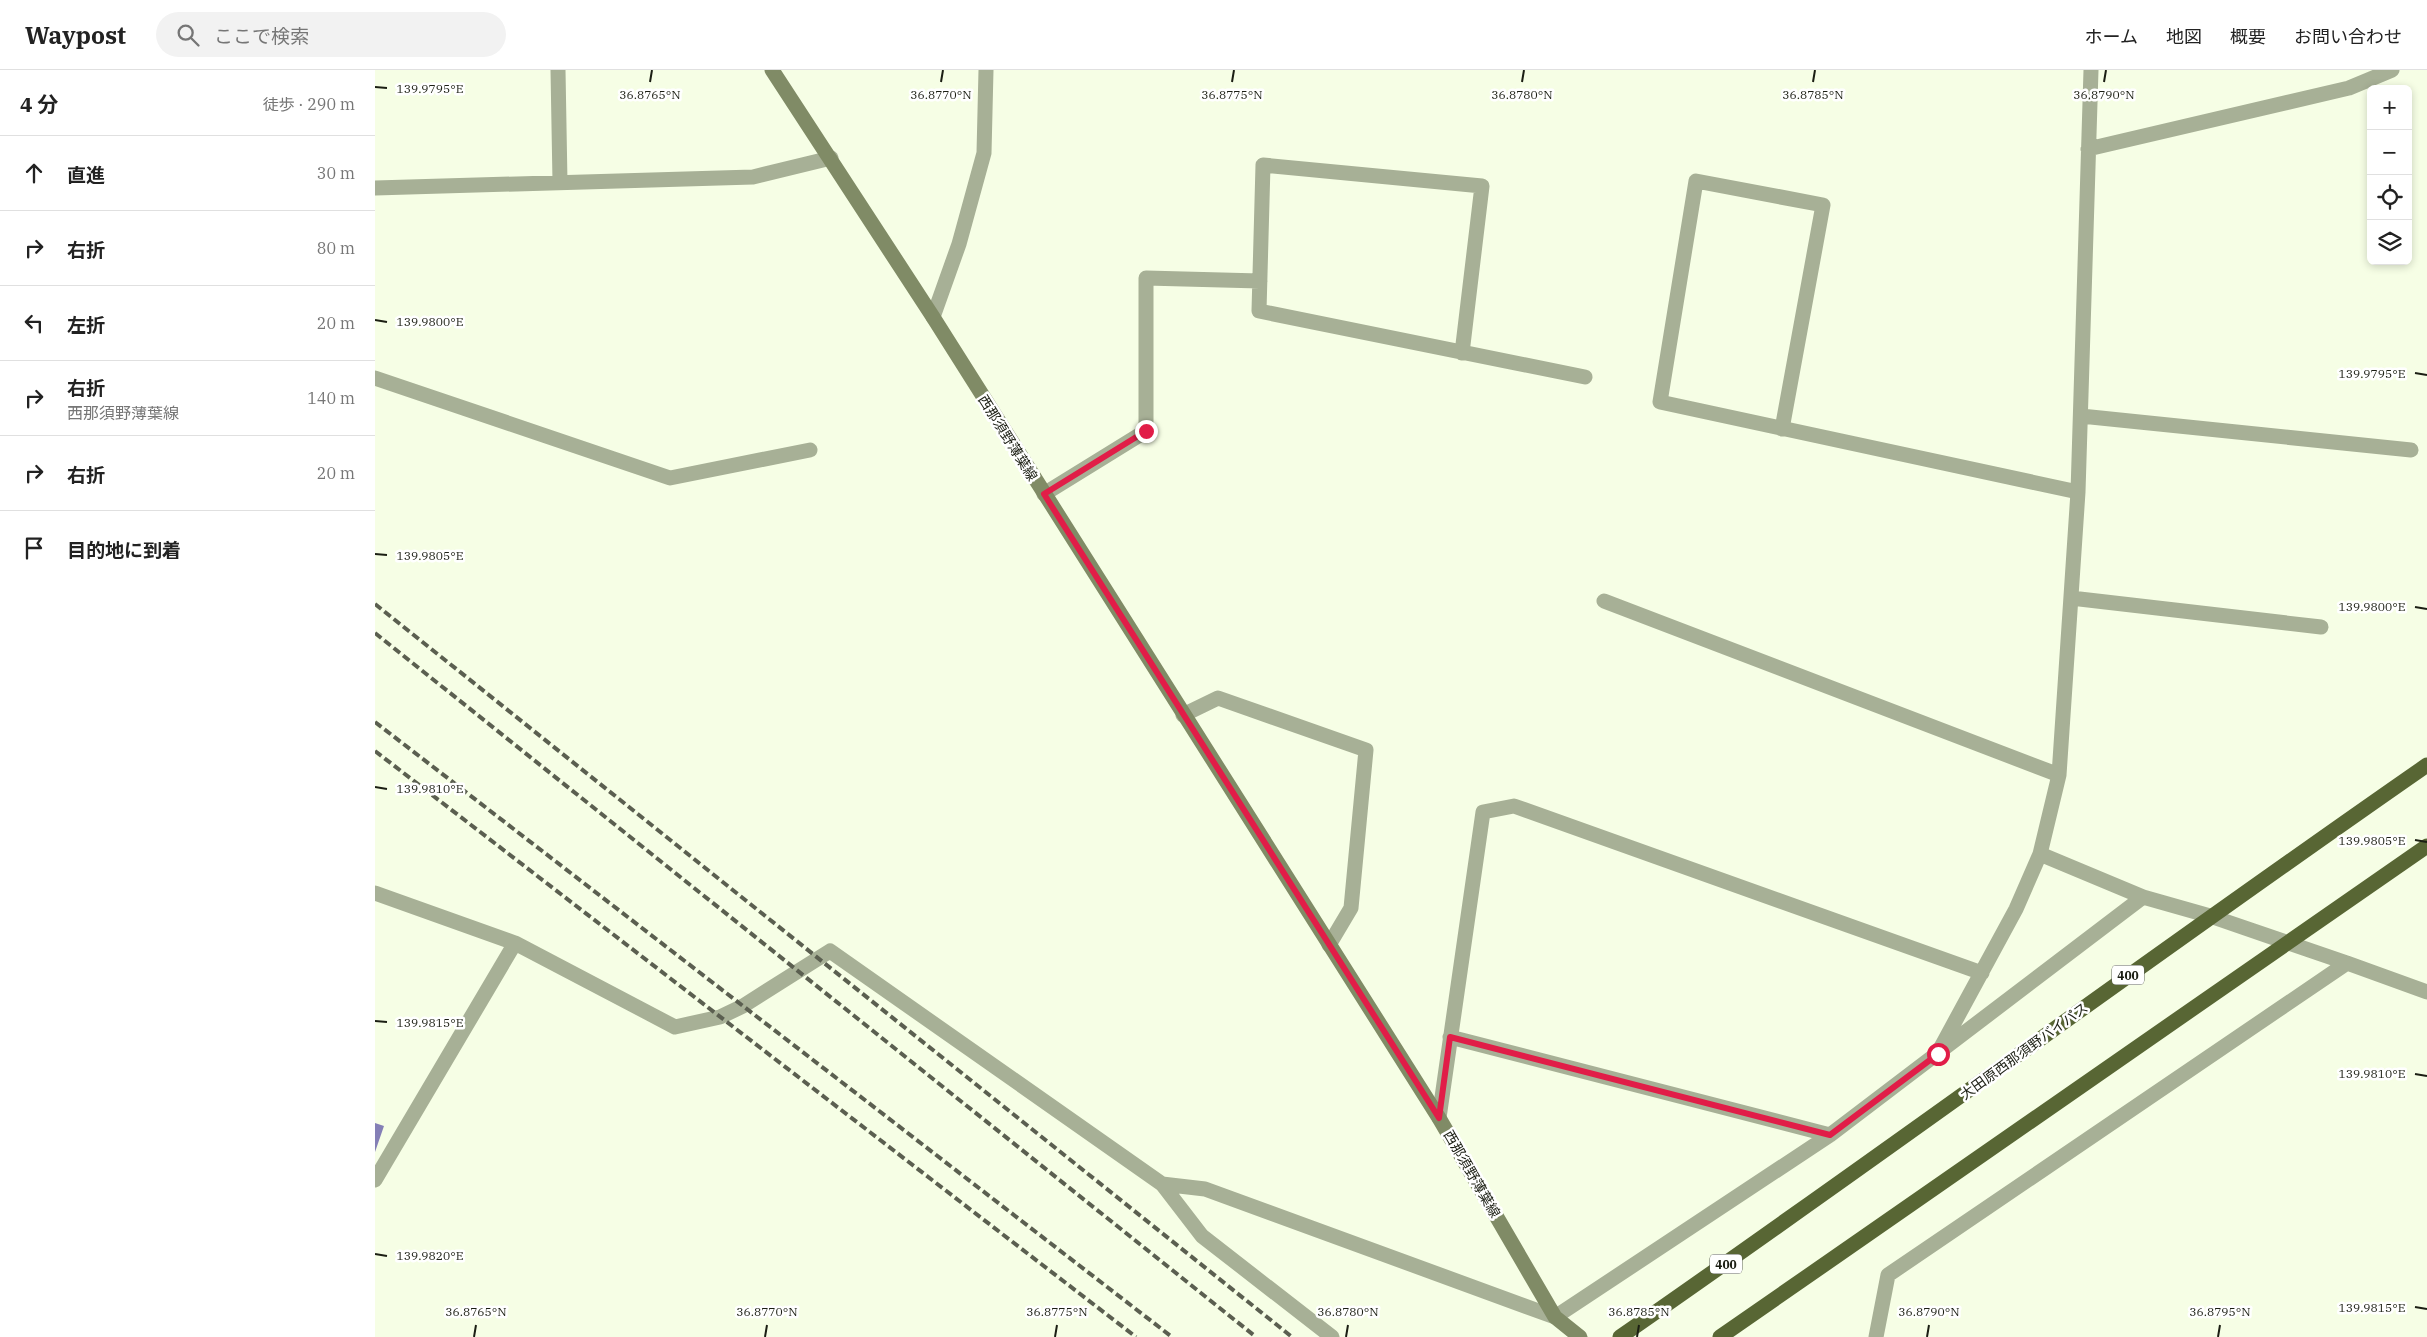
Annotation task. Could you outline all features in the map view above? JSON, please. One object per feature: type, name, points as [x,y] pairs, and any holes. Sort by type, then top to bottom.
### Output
[{"type":"highway","name":"大田原西那須野バイパス","points":[[1620,1337],[1832,1190],[2210,916],[2427,765]]},
{"type":"highway","points":[[1720,1337],[2427,846]]},
{"type":"main road","name":"西那須野薄葉線","points":[[772,70],[933,317],[1439,1118],[1555,1317],[1580,1337]]},
{"type":"street","points":[[557,70],[560,182]]},
{"type":"street","points":[[933,317],[959,244],[983,153],[986,70]]},
{"type":"street","points":[[1938,1054],[2016,909],[2040,854],[2059,775],[2078,492],[2085,306],[2087,148],[2091,70]]},
{"type":"street","points":[[2087,148],[2349,88],[2392,70]]},
{"type":"street","points":[[375,188],[753,177],[831,158]]},
{"type":"street","points":[[1462,352],[1482,186],[1263,165],[1259,311],[1585,377]]},
{"type":"street","points":[[1782,429],[1823,205],[1696,181],[1660,402],[1782,429],[2078,492]]},
{"type":"street","points":[[1044,494],[1146,431],[1146,278],[1260,281]]},
{"type":"street","points":[[375,378],[670,478],[810,450]]},
{"type":"street","points":[[2081,416],[2411,450]]},
{"type":"street","points":[[2071,598],[2321,627]]},
{"type":"street","points":[[1604,601],[2059,775]]},
{"type":"street","points":[[1183,715],[1218,698],[1367,750],[1351,908],[1329,945]]},
{"type":"street","points":[[1439,1118],[1483,812],[1514,806],[1981,973]]},
{"type":"street","points":[[2040,854],[2143,897],[2210,916],[2427,992]]},
{"type":"street","points":[[375,893],[515,943],[675,1027],[720,1017],[743,1006],[829,951],[1162,1184],[1202,1236],[1332,1337]]},
{"type":"street","points":[[1162,1184],[1205,1189],[1555,1317],[1830,1135],[2143,897]]},
{"type":"street","points":[[375,1180],[515,943]]},
{"type":"street","points":[[1876,1337],[1888,1276],[2347,963]]},
{"type":"street","points":[[1450,1037],[1830,1135]]},
{"type":"building","points":[[375,1123],[384,1126],[375,1152]]},
{"type":"railway","points":[[375,604],[1292,1337]]},
{"type":"railway","points":[[375,633],[1256,1337]]},
{"type":"railway","points":[[375,722],[1172,1337]]},
{"type":"railway","points":[[375,751],[1136,1337]]},
{"type":"route","points":[[1146,431],[1044,494],[1439,1118],[1450,1037],[1830,1135],[1938,1054]]}]
